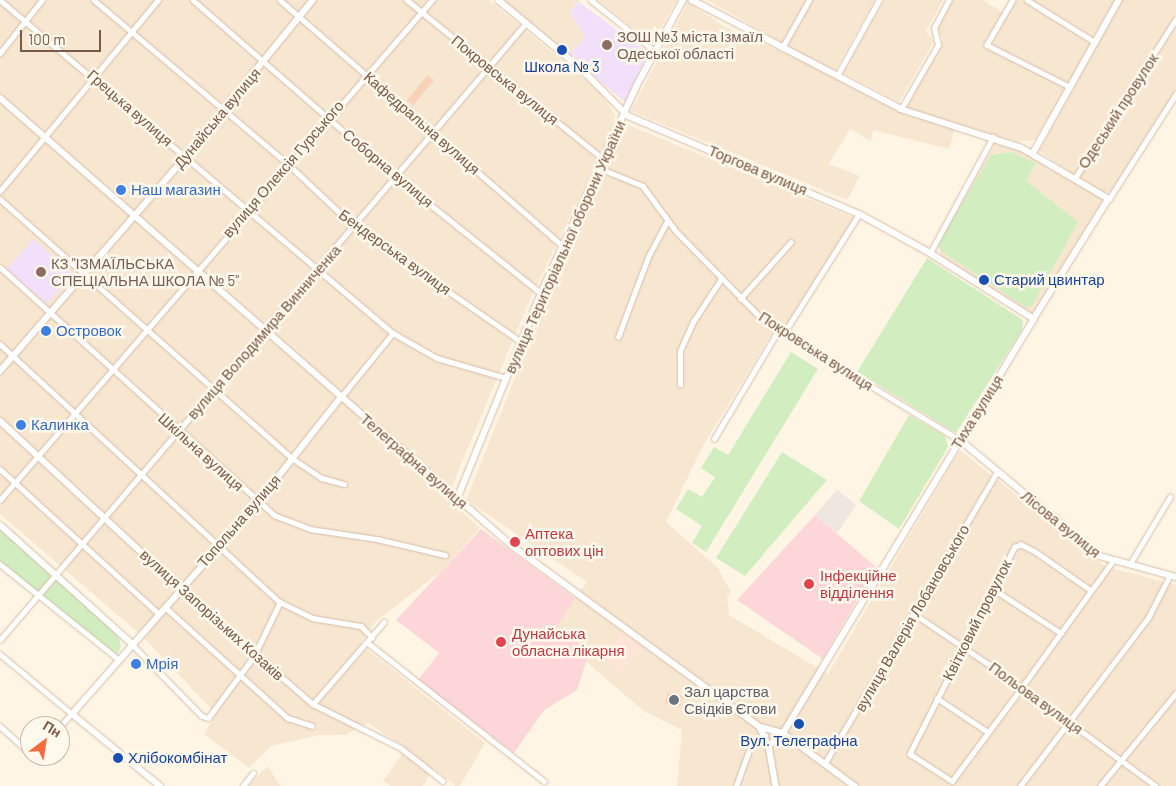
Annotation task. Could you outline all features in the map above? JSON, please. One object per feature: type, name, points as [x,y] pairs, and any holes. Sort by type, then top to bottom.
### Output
[{"type":"main road","name":"Дунайська вулиця","points":[[0,371],[186,156],[313,0]]},
{"type":"main road","name":"Торгова вулиця","points":[[498,0],[579,67],[624,113],[859,214],[930,253],[1034,319]]},
{"type":"main road","name":"Телеграфна вулиця","points":[[0,98],[457,499],[537,565],[760,727],[783,733]]},
{"type":"main road","name":"Тиха вулиця","points":[[783,733],[1034,319]]},
{"type":"main road","name":"Топольна вулиця","points":[[72,714],[131,643],[258,502],[341,397]]},
{"type":"main road","name":"вулиця Запорізьких Козаків","points":[[0,421],[40,456],[181,589]]},
{"type":"main road","name":"Лісова вулиця","points":[[960,440],[1087,547],[1112,562],[1130,564],[1173,576]]},
{"type":"main road","points":[[0,526],[131,643]]},
{"type":"main road","points":[[72,714],[160,786]]},
{"type":"street","name":"Грецька вулиця","points":[[0,0],[248,209],[316,272],[393,333],[438,358],[506,378]]},
{"type":"street","points":[[0,53],[42,0]]},
{"type":"street","name":"Бендерська вулиця","points":[[94,0],[225,109],[288,164],[354,226],[520,341]]},
{"type":"street","points":[[0,191],[158,0]]},
{"type":"street","name":"Соборна вулиця","points":[[193,0],[396,177],[541,293]]},
{"type":"street","name":"Кафедральна вулиця","points":[[280,0],[563,246]]},
{"type":"street","name":"Покровська вулиця","points":[[407,0],[603,159]]},
{"type":"street","name":"вулиця Олексія Гурського","points":[[0,500],[40,456],[248,209],[365,74],[400,40],[432,0]]},
{"type":"street","points":[[591,0],[654,51]]},
{"type":"street","name":"вулиця Територіальної оборони України","points":[[457,499],[541,293],[654,51],[683,0]]},
{"type":"street","points":[[692,0],[901,109],[993,138],[1033,153],[1109,199]]},
{"type":"street","points":[[782,48],[809,0]]},
{"type":"street","points":[[837,76],[879,0]]},
{"type":"street","points":[[901,109],[939,43],[934,28],[949,0]]},
{"type":"street","points":[[1013,0],[988,45],[1070,87]]},
{"type":"street","points":[[1027,0],[1096,42]]},
{"type":"street","points":[[1033,153],[1119,0]]},
{"type":"street","name":"Одеський провулок","points":[[1075,178],[1176,19]]},
{"type":"street","name":"вулиця Володимира Винниченка","points":[[0,640],[41,595],[82,544],[316,272],[432,132],[526,23]]},
{"type":"street","name":"Тиха вулиця","points":[[1034,319],[1176,94]]},
{"type":"street","points":[[930,253],[993,138]]},
{"type":"street","name":"Покровська вулиця","points":[[599,168],[640,183],[667,222],[740,298],[778,331],[960,440]]},
{"type":"street","points":[[0,199],[86,271],[292,458],[322,478],[344,484]]},
{"type":"street","points":[[714,439],[778,331],[786,330],[859,214]]},
{"type":"street","points":[[618,337],[648,257],[667,222]]},
{"type":"street","points":[[740,298],[791,242]]},
{"type":"street","name":"Шкільна вулиця","points":[[0,267],[178,432],[274,514],[310,529],[377,539],[446,555]]},
{"type":"street","points":[[680,385],[680,351],[693,322],[721,279]]},
{"type":"street","name":"Топольна вулиця","points":[[341,397],[393,333]]},
{"type":"street","points":[[0,344],[280,602],[313,618],[361,626],[372,637]]},
{"type":"street","points":[[0,469],[158,613]]},
{"type":"street","name":"вулиця Валерія Лобановського","points":[[825,763],[997,472]]},
{"type":"street","points":[[1130,564],[1170,496]]},
{"type":"street","name":"Квітковий провулок","points":[[937,698],[988,732],[952,781],[910,754],[937,698],[1013,550],[1021,545],[1091,592]]},
{"type":"street","points":[[988,732],[1112,562]]},
{"type":"street","points":[[0,564],[41,595],[118,659]]},
{"type":"street","points":[[1020,786],[1071,723],[1159,602],[1173,576]]},
{"type":"street","name":"вулиця Запорізьких Козаків","points":[[181,589],[254,656],[313,704],[401,748],[443,781]]},
{"type":"street","points":[[993,589],[1060,633]]},
{"type":"street","points":[[131,643],[205,718],[254,656],[280,602]]},
{"type":"street","points":[[165,606],[288,718],[312,726]]},
{"type":"street","name":"Польова вулиця","points":[[913,614],[1022,687],[1156,786]]},
{"type":"street","points":[[313,704],[368,643],[384,622]]},
{"type":"street","points":[[368,643],[544,782]]},
{"type":"street","points":[[0,654],[72,714]]},
{"type":"street","points":[[1100,786],[1176,693]]},
{"type":"street","points":[[0,726],[20,744]]},
{"type":"street","points":[[760,727],[769,746],[776,786]]},
{"type":"street","points":[[769,746],[783,733]]},
{"type":"street","name":"Телеграфна вулиця","points":[[783,733],[855,786]]},
{"type":"street","points":[[736,786],[751,744],[765,736]]},
{"type":"street","points":[[243,786],[253,773]]},
{"type":"shaded area","points":[[0,0],[489,0],[600,92],[615,115],[613,127],[532,295],[447,498],[480,528],[443,570],[375,622],[360,644],[485,743],[460,786],[455,786],[434,768],[423,786],[391,786],[383,781],[406,748],[368,723],[345,735],[319,735],[271,746],[249,768],[204,734],[216,714],[142,636],[0,514]]},
{"type":"shaded area","points":[[502,0],[580,0],[570,12],[585,37],[569,55]]},
{"type":"shaded area","points":[[598,0],[677,0],[652,43]]},
{"type":"shaded area","points":[[707,0],[875,0],[834,72]]},
{"type":"shaded area","points":[[884,0],[943,0],[926,31],[934,41],[899,102],[843,73]]},
{"type":"shaded area","points":[[951,0],[983,0],[1004,13],[984,47],[1066,87],[1035,140],[1017,142],[922,113],[955,128],[949,149],[873,130],[871,141],[850,129],[829,164],[860,176],[847,200],[631,111],[688,2],[725,27],[906,107],[943,39],[936,28]]},
{"type":"shaded area","points":[[1015,0],[1023,0],[1091,42],[1069,84],[992,45]]},
{"type":"shaded area","points":[[1031,0],[1116,0],[1093,37]]},
{"type":"shaded area","points":[[1122,0],[1176,0],[1176,16],[1074,175],[1039,151]]},
{"type":"shaded area","name":"ЗОШ №3 міста Ізмаїл Одеської області","points":[[579,2],[648,53],[625,102],[569,55],[585,37],[570,12]]},
{"type":"shaded area","points":[[1176,22],[1176,91],[1111,191],[1103,193],[1078,177]]},
{"type":"shaded area","points":[[626,124],[854,218],[786,326],[777,325],[704,444],[666,522],[718,568],[731,592],[727,597],[729,615],[828,674],[960,450],[1104,566],[1176,585],[1176,786],[677,786],[682,730],[644,711],[550,631],[587,582],[466,500],[528,345]]},
{"type":"shaded area","points":[[995,144],[1030,154],[1104,199],[1034,315],[942,257],[937,244]]},
{"type":"shaded area","name":"КЗ \"ІЗМАЇЛЬСЬКА СПЕЦІАЛЬНА ШКОЛА № 5\"","points":[[33,239],[73,274],[47,304],[7,269]]},
{"type":"shaded area","points":[[837,490],[856,505],[837,533],[815,515]]},
{"type":"shaded area","name":"Інфекційне відділення","points":[[815,515],[876,567],[823,659],[737,600]]},
{"type":"shaded area","name":"Дунайська обласна лікарня","points":[[481,529],[575,598],[556,628],[590,650],[577,690],[544,710],[514,753],[418,680],[439,653],[396,620]]},
{"type":"shaded area","points":[[625,628],[644,643],[622,671],[603,656]]},
{"type":"shaded area","points":[[268,767],[281,786],[249,786],[261,772]]},
{"type":"green space","points":[[1011,152],[1036,163],[1026,181],[1078,222],[1032,306],[1027,308],[941,251],[938,244],[991,155]]},
{"type":"green space","points":[[927,258],[1023,320],[1022,330],[956,433],[857,372]]},
{"type":"green space","points":[[791,352],[818,369],[706,552],[692,543],[702,526],[676,509],[688,489],[702,497],[715,477],[701,468],[714,447],[728,455]]},
{"type":"green space","points":[[909,415],[945,436],[948,447],[899,529],[859,501]]},
{"type":"green space","points":[[782,452],[827,480],[745,576],[716,558]]},
{"type":"green space","points":[[0,529],[118,635],[121,647],[117,655],[0,562]]},
{"type":"building","points":[[428,75],[434,80],[413,105],[407,100]]},
{"type":"building","name":"Калинка","points":[[23,417],[29,422],[21,432],[15,427]]},
{"type":"building","name":"Зал царства Свідків Єгови","points":[[667,693],[683,696],[681,707],[665,704]]},
{"type":"place","name":"ЗОШ №3 міста Ізмаїл Одеської області","points":[[607,45]]},
{"type":"place","name":"Школа № 3","points":[[562,50]]},
{"type":"place","name":"Наш магазин","points":[[121,190]]},
{"type":"place","name":"КЗ \"ІЗМАЇЛЬСЬКА СПЕЦІАЛЬНА ШКОЛА № 5\"","points":[[41,272]]},
{"type":"place","name":"Старий цвинтар","points":[[984,280]]},
{"type":"place","name":"Островок","points":[[46,331]]},
{"type":"place","name":"Калинка","points":[[21,425]]},
{"type":"place","name":"Аптека оптових цін","points":[[515,542]]},
{"type":"place","name":"Інфекційне відділення","points":[[809,584]]},
{"type":"place","name":"Дунайська обласна лікарня","points":[[501,642]]},
{"type":"place","name":"Мрія","points":[[136,664]]},
{"type":"place","name":"Зал царства Свідків Єгови","points":[[674,700]]},
{"type":"place","name":"Вул. Телеграфна","points":[[799,724]]},
{"type":"place","name":"Хлібокомбінат","points":[[118,758]]}]
